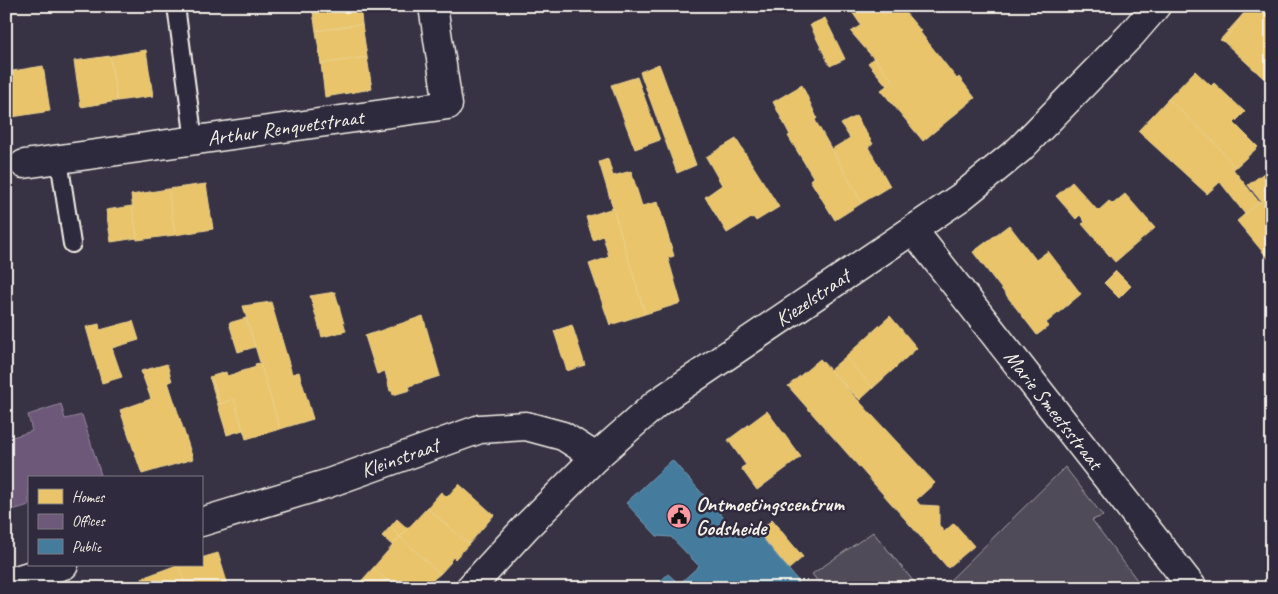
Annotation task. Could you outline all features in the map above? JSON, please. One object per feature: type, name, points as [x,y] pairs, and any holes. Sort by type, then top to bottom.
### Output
[{"type":"street","name":"Arthur Renquetstraat","points":[[24,164],[448,104],[433,6]]},
{"type":"street","name":"Kiezelstraat","points":[[470,588],[532,520],[596,457],[657,403],[961,197],[1020,149],[1131,35],[1156,6]]},
{"type":"street","name":"Marie Smeetsstraat","points":[[913,230],[1193,588]]},
{"type":"street","name":"Kleinstraat","points":[[202,522],[326,484],[480,429],[526,426],[563,436],[596,457]]},
{"type":"street","points":[[6,583],[61,566]]},
{"type":"lane","points":[[176,6],[194,141]]},
{"type":"lane","points":[[60,160],[72,244]]},
{"type":"shaded area","points":[[1065,467],[1103,516],[1092,520],[1143,588],[942,588]]},
{"type":"shaded area","points":[[873,532],[919,588],[823,588],[812,574]]},
{"type":"building: Homes","points":[[312,6],[360,6],[362,24],[316,31]]},
{"type":"building: Homes","points":[[848,6],[894,6],[901,14],[904,11],[957,79],[959,77],[975,98],[923,141],[881,90],[893,81],[851,32],[861,25]]},
{"type":"building: Homes","points":[[1250,6],[1264,6],[1272,13],[1272,83],[1270,84],[1223,41]]},
{"type":"building: Homes","points":[[1264,6],[1272,6],[1272,13]]},
{"type":"building: Homes","points":[[825,18],[845,59],[830,66],[810,25]]},
{"type":"building: Homes","points":[[1238,20],[1240,21],[1223,41],[1220,40]]},
{"type":"building: Homes","points":[[362,24],[367,57],[321,64],[316,31]]},
{"type":"building: Homes","points":[[146,50],[153,96],[117,101],[110,56]]},
{"type":"building: Homes","points":[[110,56],[117,101],[81,107],[74,61]]},
{"type":"building: Homes","points":[[367,57],[372,89],[325,97],[321,64]]},
{"type":"building: Homes","points":[[874,58],[893,81],[887,86],[868,63]]},
{"type":"building: Homes","points":[[659,64],[696,165],[677,173],[640,72]]},
{"type":"building: Homes","points":[[43,66],[50,111],[12,117],[7,72]]},
{"type":"building: Homes","points":[[1195,71],[1211,86],[1214,83],[1245,112],[1234,123],[1258,147],[1235,168],[1216,144],[1168,99]]},
{"type":"building: Homes","points":[[637,77],[660,140],[635,149],[611,85]]},
{"type":"building: Homes","points":[[802,85],[817,118],[815,120],[862,203],[835,220],[810,180],[813,177],[788,136],[790,135],[773,102]]},
{"type":"building: Homes","points":[[1168,99],[1216,144],[1259,202],[1245,214],[1220,182],[1207,194],[1138,131]]},
{"type":"building: Homes","points":[[856,116],[873,144],[868,147],[890,186],[862,203],[832,149],[850,138],[841,124]]},
{"type":"building: Homes","points":[[736,139],[779,207],[756,221],[753,217],[727,233],[705,197],[722,185],[706,157]]},
{"type":"building: Homes","points":[[608,159],[613,176],[631,171],[642,206],[658,202],[674,256],[668,258],[681,303],[645,314],[599,162]]},
{"type":"building: Homes","points":[[1272,167],[1272,215],[1248,185]]},
{"type":"building: Homes","points":[[1072,182],[1098,211],[1109,201],[1113,204],[1125,194],[1155,228],[1115,262],[1082,224],[1085,222],[1080,215],[1076,219],[1056,196]]},
{"type":"building: Homes","points":[[206,184],[213,229],[175,235],[168,189]]},
{"type":"building: Homes","points":[[168,189],[175,235],[137,240],[131,195]]},
{"type":"building: Homes","points":[[1260,201],[1272,215],[1272,263],[1237,221]]},
{"type":"building: Homes","points":[[132,206],[137,238],[111,242],[106,210]]},
{"type":"building: Homes","points":[[613,208],[645,314],[610,325],[589,264],[609,257],[603,236],[593,240],[586,217]]},
{"type":"building: Homes","points":[[1009,225],[1036,260],[1048,251],[1081,294],[1046,323],[1049,326],[1037,335],[973,252]]},
{"type":"building: Homes","points":[[1116,271],[1131,286],[1119,298],[1104,283]]},
{"type":"building: Homes","points":[[335,292],[346,331],[322,337],[310,296]]},
{"type":"building: Homes","points":[[271,302],[292,374],[299,372],[313,419],[280,429],[243,306]]},
{"type":"building: Homes","points":[[423,316],[440,376],[409,386],[410,390],[393,395],[392,391],[390,391],[385,371],[377,374],[365,336]]},
{"type":"building: Homes","points":[[890,316],[917,348],[873,388],[845,357]]},
{"type":"building: Homes","points":[[246,318],[255,347],[238,352],[229,323]]},
{"type":"building: Homes","points":[[133,321],[139,340],[112,348],[122,377],[102,383],[86,327],[99,324],[100,330]]},
{"type":"building: Homes","points":[[572,325],[585,365],[567,371],[554,331]]},
{"type":"building: Homes","points":[[845,357],[873,388],[860,400],[830,370]]},
{"type":"building: Homes","points":[[820,359],[935,483],[916,500],[920,505],[939,506],[939,525],[944,532],[954,523],[974,546],[948,568],[788,386]]},
{"type":"building: Homes","points":[[260,363],[280,429],[246,439],[234,399],[220,404],[213,381],[211,382],[209,377],[226,372],[227,376],[256,367],[255,364]]},
{"type":"building: Homes","points":[[167,364],[172,381],[168,382],[193,459],[142,474],[120,410],[151,399],[141,371]]},
{"type":"building: Homes","points":[[213,381],[220,404],[234,399],[243,430],[227,435],[211,382]]},
{"type":"building: Homes","points":[[767,411],[801,457],[757,490],[741,468],[746,465],[728,440]]},
{"type":"building: Homes","points":[[459,484],[494,515],[469,544],[427,508],[441,492],[447,497]]},
{"type":"building: Homes","points":[[427,508],[469,544],[455,559],[453,557],[440,574],[400,537]]},
{"type":"building: Homes","points":[[397,519],[408,529],[400,537],[390,527]]},
{"type":"building: Homes","points":[[772,520],[803,557],[789,569],[758,532]]},
{"type":"building: Homes","points":[[390,527],[400,537],[393,546],[382,536]]},
{"type":"building: Homes","points":[[400,537],[440,574],[430,582],[432,584],[429,588],[395,588],[373,568]]},
{"type":"building: Homes","points":[[218,553],[227,582],[209,588],[186,588],[179,566],[202,566],[202,558]]},
{"type":"building: Homes","points":[[174,566],[179,566],[186,588],[145,588],[142,578]]},
{"type":"building: Homes","points":[[373,568],[395,588],[355,588]]},
{"type":"building: Offices","points":[[61,404],[65,419],[82,415],[101,476],[28,476],[28,505],[6,512],[6,439],[32,431],[28,415]]},
{"type":"building: Public","name":"Ontmoetingscentrum Godsheide","points":[[672,460],[743,539],[754,528],[799,582],[793,588],[653,588],[668,574],[679,584],[699,566],[671,537],[657,536],[626,503]]},
{"type":"place","name":"Ontmoetingscentrum Godsheide","points":[[679,516]]}]
